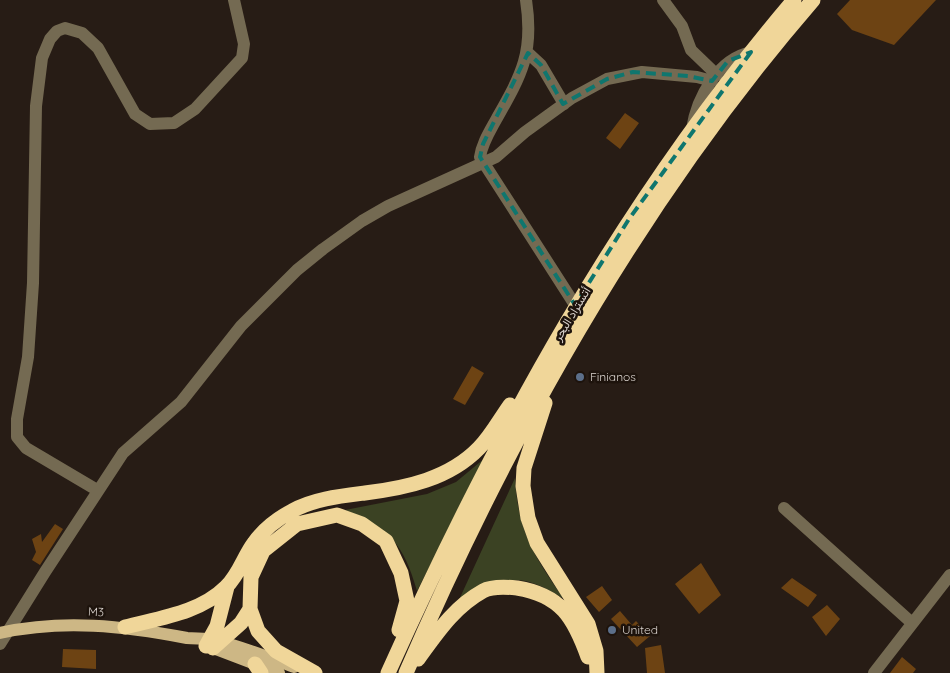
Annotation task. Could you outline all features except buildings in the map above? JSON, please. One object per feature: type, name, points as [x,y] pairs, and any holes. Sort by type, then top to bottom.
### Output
[{"type":"highway","name":"أتستراد البحر","points":[[388,673],[480,477],[575,305],[629,219],[692,131],[751,52],[794,0]]},
{"type":"highway","name":"أتستراد البحر","points":[[407,673],[487,495],[557,368],[633,242],[685,163],[740,90],[813,0]]},
{"type":"highway","points":[[212,644],[227,587],[254,543],[274,521],[294,510],[342,496],[402,488],[433,478],[458,465],[479,448],[548,351]]},
{"type":"highway","points":[[557,368],[527,454],[524,486],[528,518],[537,543],[588,624],[596,651],[597,673]]},
{"type":"highway","points":[[315,673],[276,652],[258,630],[250,609],[251,576],[263,551],[296,524],[337,515],[362,524],[386,540],[401,573],[407,601],[388,673]]},
{"type":"highway","points":[[125,627],[182,612],[205,603],[227,587]]},
{"type":"highway","points":[[407,673],[446,620],[484,590],[506,587],[529,590],[554,600],[570,616],[588,659],[588,673]]},
{"type":"highway","points":[[212,644],[241,623],[250,609]]},
{"type":"main road","name":"M3","points":[[5,632],[38,626],[79,624],[125,627],[212,644]]},
{"type":"main road","points":[[212,644],[258,669],[279,673]]},
{"type":"main road","points":[[212,644],[310,673]]},
{"type":"street","points":[[97,490],[26,448],[17,437],[17,419],[28,357],[36,106],[42,58],[50,39],[57,31],[65,28],[82,33],[98,48],[135,114],[150,124],[174,123],[195,109],[242,58],[244,44],[234,0]]},
{"type":"street","points":[[526,0],[530,28],[528,53],[514,88],[483,144],[480,158],[575,305]]},
{"type":"street","points":[[663,0],[678,17],[696,57],[714,78]]},
{"type":"street","points":[[692,131],[698,106],[714,78],[728,62],[751,52]]},
{"type":"street","points":[[528,53],[541,65],[564,104]]},
{"type":"street","points":[[0,644],[5,632],[123,453],[181,402],[241,326],[308,260],[372,214],[502,153],[525,132],[564,104],[599,83],[633,72],[714,78]]},
{"type":"street","points":[[784,508],[912,623]]},
{"type":"street","points":[[874,673],[950,576]]},
{"type":"highlighted area","points":[[751,52],[629,219],[575,305],[480,157],[483,144],[528,53],[541,65],[563,104],[607,79],[633,72],[688,76],[712,81],[728,61]]},
{"type":"green space","points":[[485,458],[417,591],[407,561],[393,540],[373,524],[345,510],[427,494],[456,482]]},
{"type":"green space","points":[[515,478],[520,514],[529,543],[544,570],[564,599],[534,583],[511,580],[488,587],[458,602]]},
{"type":"place","name":"Finianos","points":[[580,377]]},
{"type":"place","name":"United","points":[[612,630]]}]
